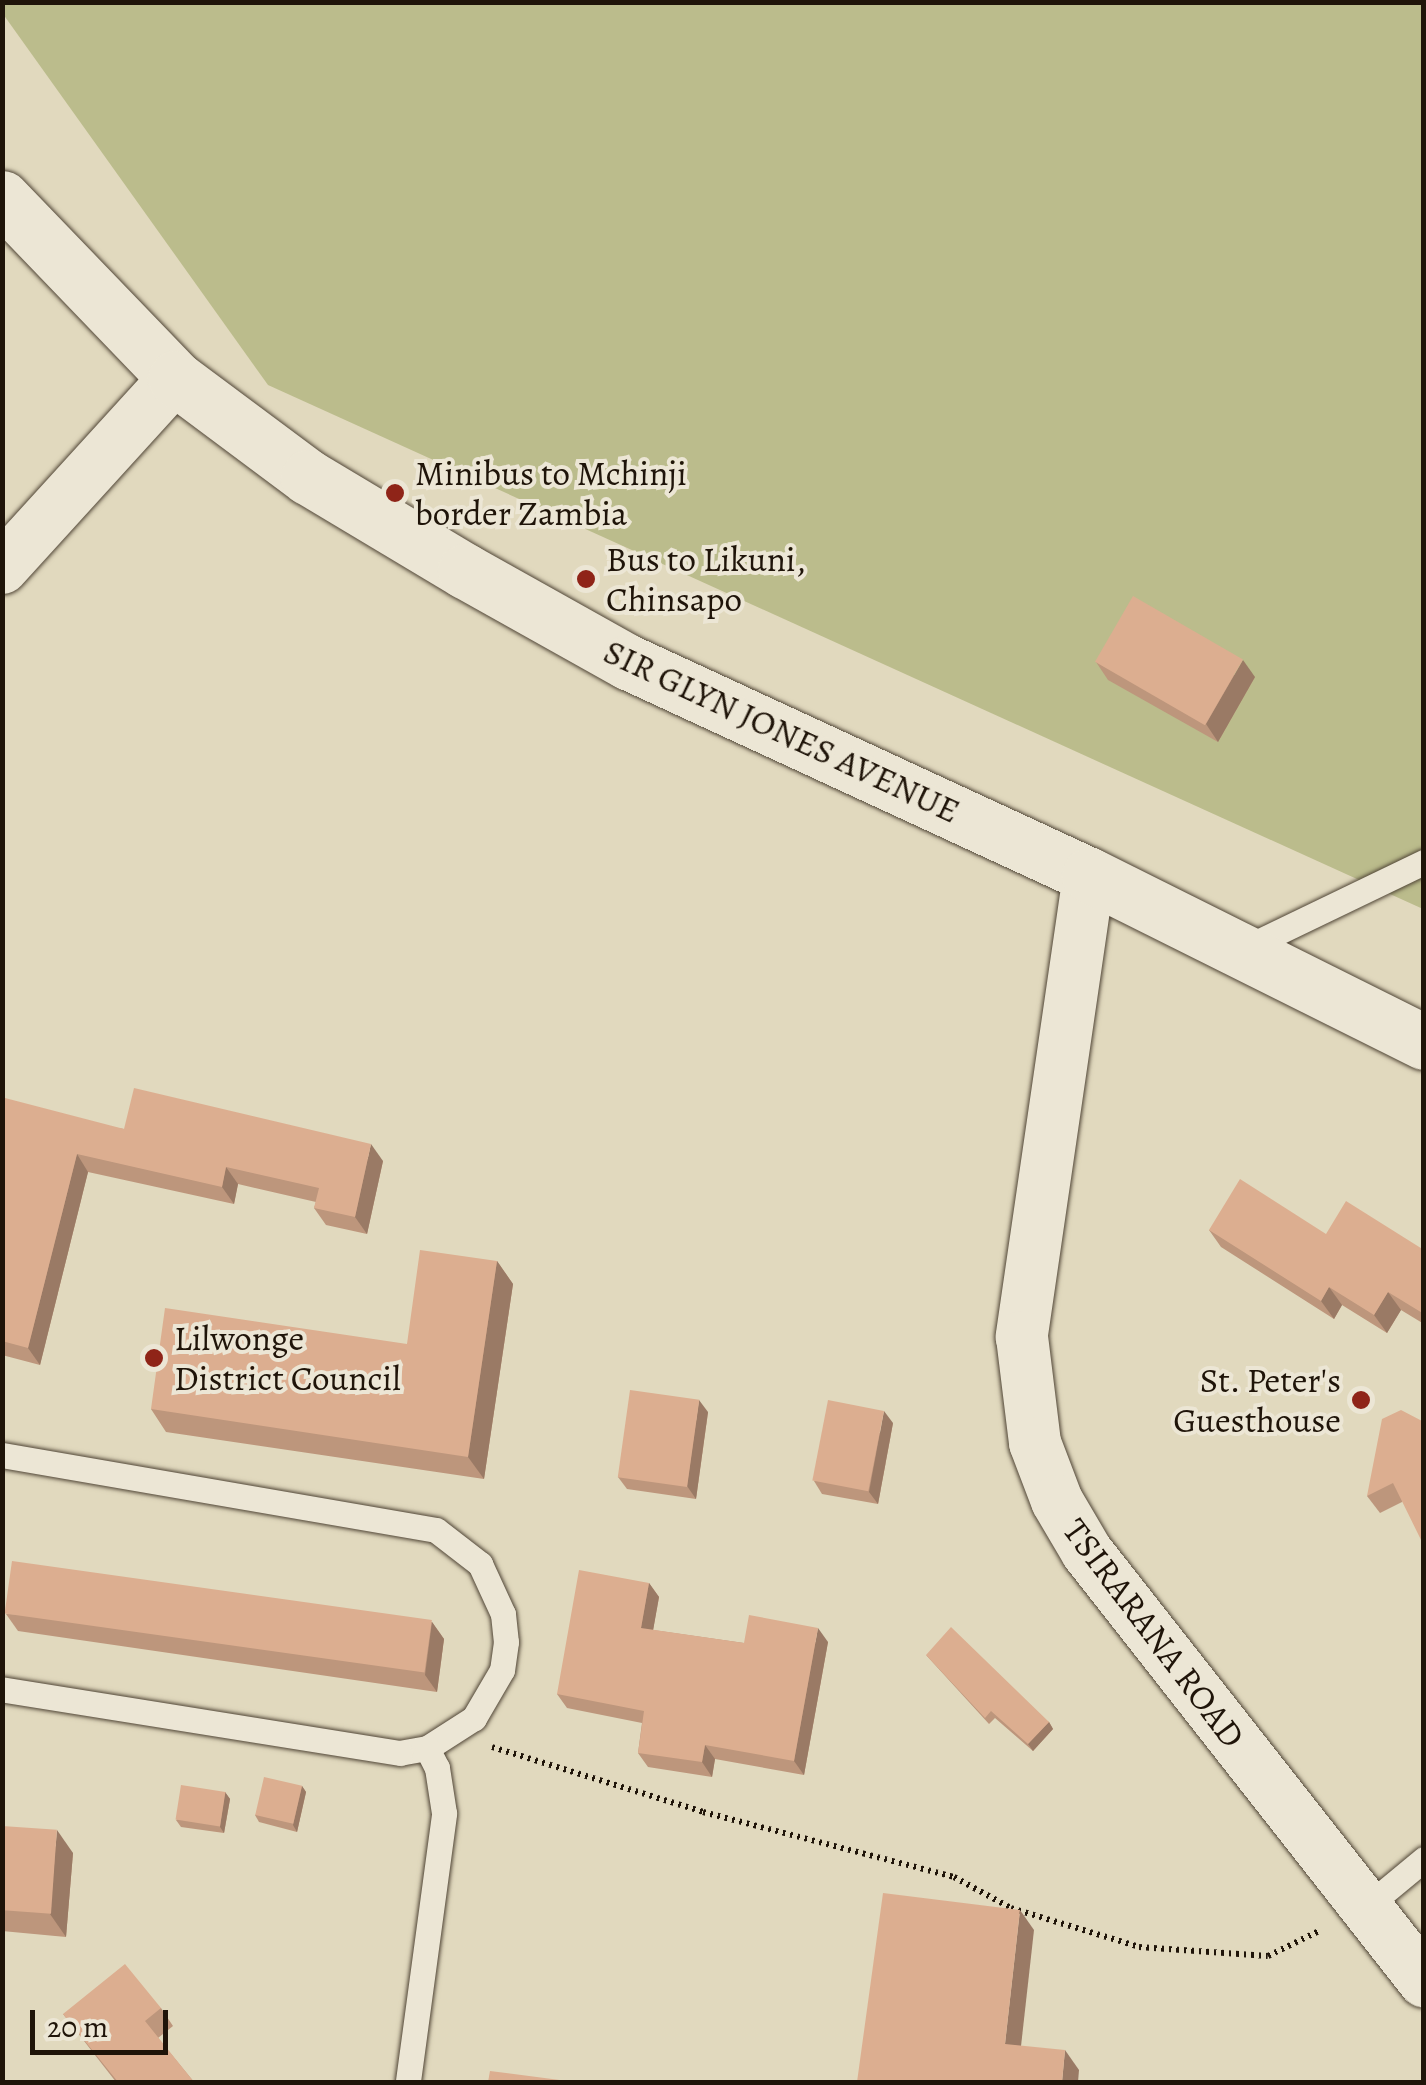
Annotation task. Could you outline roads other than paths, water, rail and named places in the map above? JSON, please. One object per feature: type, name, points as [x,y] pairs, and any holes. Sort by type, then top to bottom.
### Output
[{"type":"main road","name":"SIR GLYN JONES AVENUE","points":[[2,198],[175,378],[308,477],[628,662],[1089,875],[1424,1042]]},
{"type":"street","points":[[2,568],[175,378]]},
{"type":"street","name":"TSIRARANA ROAD","points":[[1089,875],[1022,1336],[1035,1443],[1057,1501],[1087,1552],[1424,1981]]},
{"type":"lane","points":[[1242,950],[1424,862]]},
{"type":"lane","points":[[2,1454],[408,1522],[460,1544],[494,1588],[506,1642],[490,1696],[452,1736],[427,1748],[373,1752],[2,1689]]},
{"type":"lane","points":[[408,2081],[444,1813],[427,1748]]},
{"type":"lane","points":[[1365,1908],[1424,1858]]},
{"type":"place","name":"Minibus to Mchinji border Zambia","points":[[395,493]]},
{"type":"place","name":"Bus to Likuni, Chinsapo","points":[[586,579]]},
{"type":"place","name":"Lilwonge District Council","points":[[154,1358]]},
{"type":"place","name":"St. Peter's Guesthouse","points":[[1361,1400]]}]
